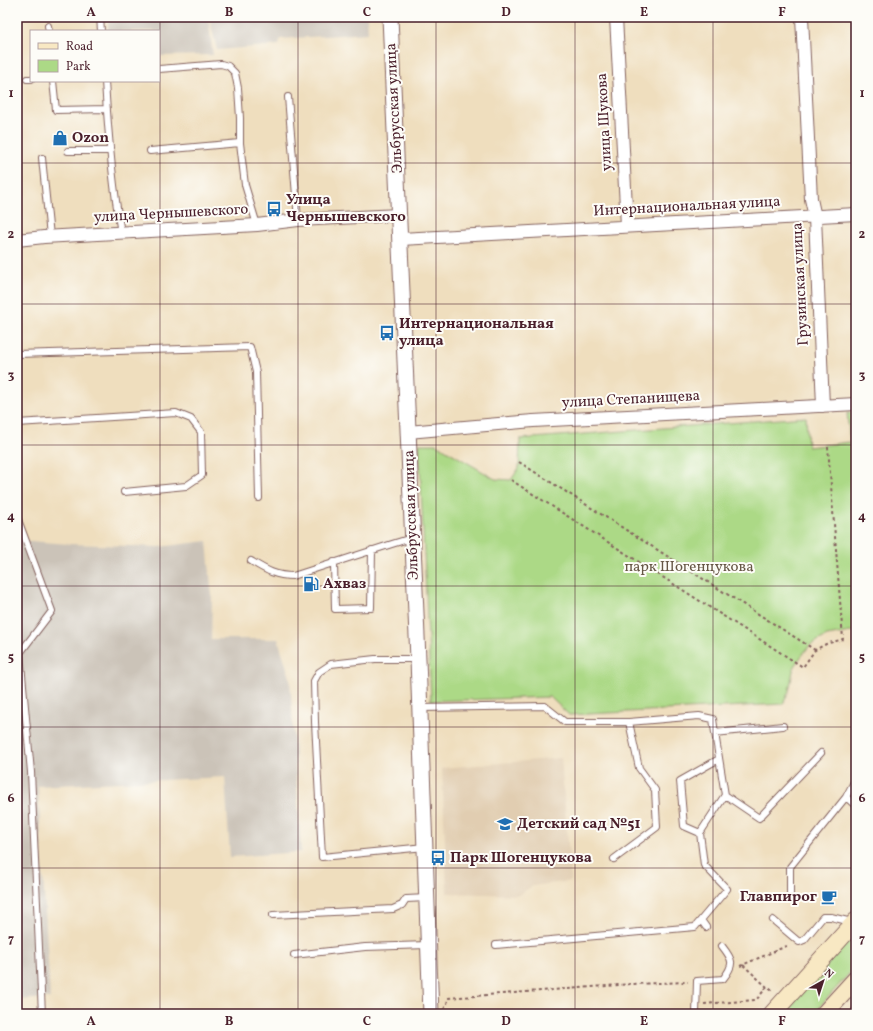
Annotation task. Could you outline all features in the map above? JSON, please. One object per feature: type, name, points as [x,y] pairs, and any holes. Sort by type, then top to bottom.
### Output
[{"type":"main road","points":[[772,1014],[855,922]]},
{"type":"main road","points":[[824,1014],[856,979]]},
{"type":"street","name":"Эльбрусская улица","points":[[390,17],[418,659],[428,945],[437,1012]]},
{"type":"street","name":"улица Шукова","points":[[616,17],[627,226]]},
{"type":"street","name":"Грузинская улица","points":[[802,17],[811,199],[814,217],[823,406]]},
{"type":"street","name":"Интернациональная улица","points":[[400,239],[856,214]]},
{"type":"street","name":"улица Чернышевского","points":[[17,240],[50,236],[257,225],[298,220],[399,215]]},
{"type":"street","name":"улица Степанищева","points":[[408,432],[532,421],[856,404]]},
{"type":"lane","points":[[100,17],[101,30]]},
{"type":"lane","points":[[160,69],[220,64],[228,66],[235,73],[238,88],[240,143],[245,185],[257,225]]},
{"type":"lane","points":[[53,82],[56,110],[107,109]]},
{"type":"lane","points":[[105,82],[110,151],[121,233]]},
{"type":"lane","points":[[288,97],[298,220]]},
{"type":"lane","points":[[150,151],[240,143]]},
{"type":"lane","points":[[68,151],[110,151]]},
{"type":"lane","points":[[42,158],[50,236]]},
{"type":"lane","points":[[17,354],[250,347],[256,372],[259,498]]},
{"type":"lane","points":[[17,423],[176,413],[191,419],[201,432],[202,475],[186,486],[124,492]]},
{"type":"lane","points":[[17,517],[52,611],[20,653],[31,772],[42,1014]]},
{"type":"lane","points":[[251,561],[270,572],[282,576],[293,576],[405,540],[413,540]]},
{"type":"lane","points":[[334,562],[335,609],[371,608],[372,550]]},
{"type":"lane","points":[[418,659],[375,658],[330,664],[320,672],[314,681],[315,722],[322,857],[425,847]]},
{"type":"lane","points":[[420,708],[545,706],[565,722],[629,722],[699,716],[713,719],[725,795],[700,833],[704,865],[727,889],[695,927],[496,945]]},
{"type":"lane","points":[[614,859],[657,827],[655,790],[639,768],[629,722]]},
{"type":"lane","points":[[715,733],[783,726]]},
{"type":"lane","points":[[725,795],[759,818],[821,753]]},
{"type":"lane","points":[[700,833],[684,826],[680,780],[719,759]]},
{"type":"lane","points":[[790,896],[790,867],[846,798],[856,778]]},
{"type":"lane","points":[[846,798],[856,806]]},
{"type":"lane","points":[[273,915],[393,909],[402,905],[406,899],[427,898]]},
{"type":"lane","points":[[773,920],[799,942],[804,940],[823,917],[832,917],[855,922]]},
{"type":"lane","points":[[701,920],[706,926]]},
{"type":"lane","points":[[294,955],[365,946],[428,945]]},
{"type":"lane","points":[[696,1014],[697,981],[723,980],[728,974],[731,958],[722,946]]},
{"type":"path","points":[[511,480],[803,667],[815,650],[843,638],[828,447]]},
{"type":"path","points":[[519,462],[815,650]]},
{"type":"path","points":[[731,964],[737,967],[799,942]]},
{"type":"path","points":[[743,965],[777,994]]},
{"type":"path","points":[[437,1012],[447,1004],[448,998],[632,984],[697,981]]},
{"type":"path","points":[[702,1008],[702,1004],[756,1000],[768,987]]},
{"type":"path","points":[[848,1014],[856,1005]]},
{"type":"shaded area","points":[[109,17],[208,17],[213,55],[160,56],[160,30],[108,30]]},
{"type":"shaded area","points":[[209,17],[367,17],[368,33],[280,39],[279,45],[217,50]]},
{"type":"shaded area","points":[[17,540],[69,544],[159,547],[207,541],[212,598],[211,639],[278,639],[290,678],[301,852],[230,857],[225,777],[38,786],[50,998],[17,1000]]},
{"type":"shaded area","name":"Детский сад №51","points":[[561,758],[571,881],[532,886],[519,895],[447,893],[442,768]]},
{"type":"green space","name":"парк Шогенцукова","points":[[847,413],[856,413],[856,631],[827,636],[810,645],[794,666],[789,691],[783,704],[569,715],[550,697],[431,701],[419,444],[436,444],[495,479],[511,480],[519,468],[520,439],[806,417],[808,447],[850,442]]},
{"type":"green space","points":[[856,932],[856,966],[813,1014],[787,1014],[788,1008]]},
{"type":"place","name":"Ozon","points":[[60,138]]},
{"type":"place","name":"Улица Чернышевского","points":[[274,209]]},
{"type":"place","name":"Интернациональная улица","points":[[387,333]]},
{"type":"place","name":"Ахваз","points":[[311,584]]},
{"type":"place","name":"Детский сад №51","points":[[505,824]]},
{"type":"place","name":"Парк Шогенцукова","points":[[438,858]]},
{"type":"place","name":"Главпирог","points":[[829,897]]}]
